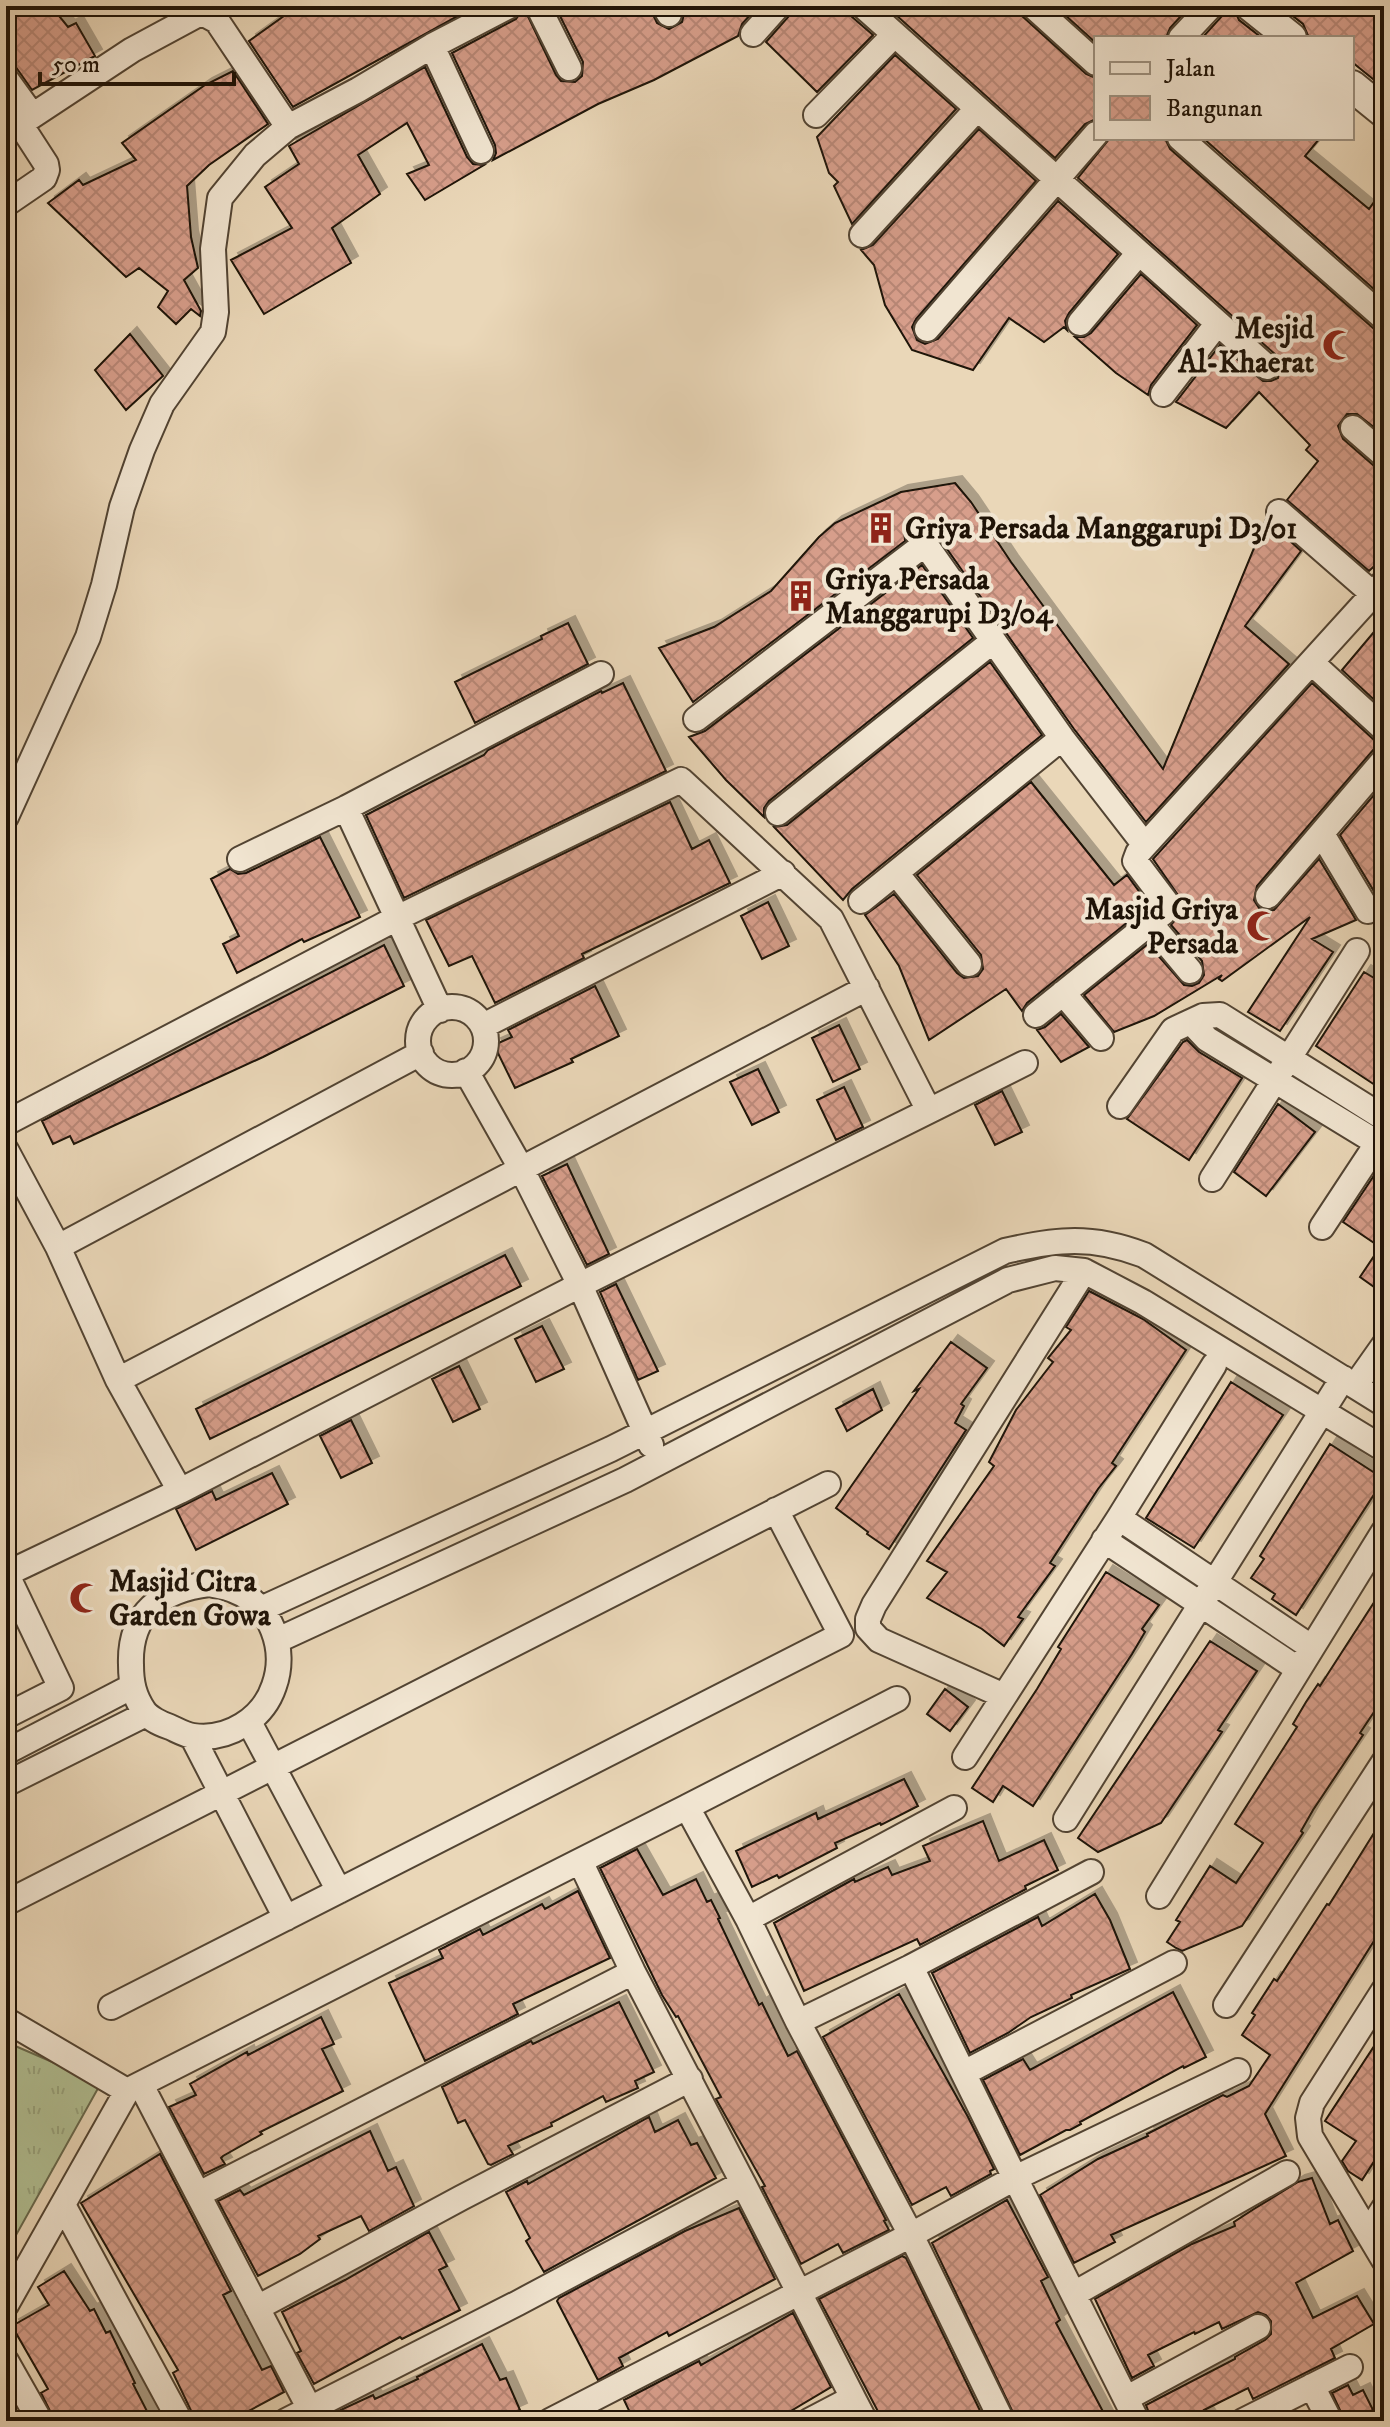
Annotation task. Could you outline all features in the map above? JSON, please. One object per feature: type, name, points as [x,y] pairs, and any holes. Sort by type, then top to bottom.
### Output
[{"type":"street","points":[[6,817],[88,637],[122,507],[142,450],[162,404],[213,332],[216,312],[213,249],[220,198],[255,155],[288,127],[509,6]]},
{"type":"street","points":[[538,6],[569,68]]},
{"type":"street","points":[[753,34],[778,6]]},
{"type":"street","points":[[863,6],[1267,367]]},
{"type":"street","points":[[1033,6],[1094,61]]},
{"type":"street","points":[[1183,36],[1211,6]]},
{"type":"street","points":[[1251,6],[1288,36]]},
{"type":"street","points":[[6,204],[44,178],[47,170],[24,130],[23,122],[132,50],[197,15],[206,15],[217,21],[288,127]]},
{"type":"street","points":[[816,115],[894,35]]},
{"type":"street","points":[[432,46],[481,151]]},
{"type":"street","points":[[6,79],[32,115]]},
{"type":"street","points":[[1354,88],[1384,112]]},
{"type":"street","points":[[862,235],[976,110]]},
{"type":"street","points":[[927,329],[1094,136]]},
{"type":"street","points":[[1182,140],[1384,318]]},
{"type":"street","points":[[1080,323],[1138,254]]},
{"type":"street","points":[[1163,394],[1217,324]]},
{"type":"street","points":[[1353,428],[1384,455]]},
{"type":"street","points":[[1036,1015],[1166,908],[1166,902],[1135,861],[1144,844],[1379,588],[1279,512]]},
{"type":"street","points":[[696,719],[921,539],[1062,738],[1144,844]]},
{"type":"street","points":[[778,813],[993,641]]},
{"type":"street","points":[[1312,663],[1384,729]]},
{"type":"street","points":[[240,859],[346,808],[601,674]]},
{"type":"street","points":[[861,901],[1062,738]]},
{"type":"street","points":[[1268,896],[1384,760]]},
{"type":"street","points":[[6,1123],[397,918],[681,780],[831,919],[928,1109]]},
{"type":"street","points":[[346,808],[440,1010]]},
{"type":"street","points":[[1322,834],[1368,911]]},
{"type":"street","points":[[483,1026],[783,873]]},
{"type":"street","points":[[896,873],[969,964]]},
{"type":"street","points":[[1150,923],[1190,971]]},
{"type":"street","points":[[1212,1179],[1357,951]]},
{"type":"street","points":[[118,1380],[867,988]]},
{"type":"street","points":[[1063,993],[1101,1038]]},
{"type":"street","points":[[457,1007],[468,1010],[483,1026],[486,1036],[482,1057],[466,1071],[456,1074],[435,1070],[421,1053],[420,1030],[426,1020],[440,1010],[457,1007]]},
{"type":"street","points":[[1199,1031],[1220,1015],[1384,1118]]},
{"type":"street","points":[[1120,1106],[1167,1035],[1181,1025],[1199,1031],[1382,1141],[1322,1227]]},
{"type":"street","points":[[58,1247],[421,1053]]},
{"type":"street","points":[[6,1716],[61,1688],[6,1574],[180,1491],[580,1285],[1025,1063]]},
{"type":"street","points":[[466,1071],[522,1170],[580,1285],[659,1462]]},
{"type":"street","points":[[6,1150],[58,1247],[118,1380],[180,1491]]},
{"type":"street","points":[[261,1609],[611,1449],[1005,1251],[1069,1239],[1118,1245],[1144,1255],[1384,1404]]},
{"type":"street","points":[[1005,1251],[1008,1280]]},
{"type":"street","points":[[278,1640],[625,1480],[1008,1280],[1055,1268],[1084,1271],[1143,1302],[1384,1449]]},
{"type":"street","points":[[1004,1696],[879,1640],[868,1628],[868,1619],[1084,1271]]},
{"type":"street","points":[[1066,1819],[1321,1412],[1384,1345]]},
{"type":"street","points":[[965,1757],[1214,1365]]},
{"type":"street","points":[[611,1449],[625,1480]]},
{"type":"street","points":[[6,1903],[828,1484]]},
{"type":"street","points":[[111,2007],[841,1635],[776,1510]]},
{"type":"street","points":[[1119,1518],[1298,1669]]},
{"type":"street","points":[[1159,1896],[1384,1531]]},
{"type":"street","points":[[1104,1540],[1311,1647]]},
{"type":"street","points":[[209,1584],[236,1591],[261,1609],[278,1640],[280,1670],[270,1699],[249,1722],[222,1734],[192,1736],[146,1714],[131,1687],[130,1645],[140,1620],[159,1600],[183,1587],[209,1584]]},
{"type":"street","points":[[6,1752],[131,1687]]},
{"type":"street","points":[[6,2305],[134,2088],[897,1699]]},
{"type":"street","points":[[6,1784],[146,1714]]},
{"type":"street","points":[[249,1722],[339,1891]]},
{"type":"street","points":[[192,1736],[286,1918]]},
{"type":"street","points":[[1226,2005],[1384,1762]]},
{"type":"street","points":[[687,1807],[911,2235],[1002,2421]]},
{"type":"street","points":[[748,1919],[954,1808]]},
{"type":"street","points":[[580,1861],[633,1972],[865,2421]]},
{"type":"street","points":[[798,2022],[911,1967],[1091,1872]]},
{"type":"street","points":[[964,2073],[1174,1963]]},
{"type":"street","points":[[911,1967],[1137,2421]]},
{"type":"street","points":[[199,2194],[633,1972]]},
{"type":"street","points":[[1384,1990],[1312,2103],[1308,2118],[1310,2136],[1384,2260]]},
{"type":"street","points":[[6,2020],[134,2088],[199,2194],[313,2415]]},
{"type":"street","points":[[550,2421],[1015,2178],[1238,2071]]},
{"type":"street","points":[[257,2308],[690,2079]]},
{"type":"street","points":[[1074,2294],[1287,2173]]},
{"type":"street","points":[[286,2421],[313,2415],[743,2183]]},
{"type":"street","points":[[63,2205],[180,2421]]},
{"type":"street","points":[[1368,2233],[1384,2208]]},
{"type":"street","points":[[1127,2398],[1258,2327]]},
{"type":"street","points":[[6,2361],[40,2421]]},
{"type":"street","points":[[1243,2421],[1350,2367]]},
{"type":"street","points":[[1312,2386],[1330,2421]]},
{"type":"street","points":[[809,2421],[853,2398]]},
{"type":"green space","points":[[6,2042],[101,2083],[6,2253]]},
{"type":"building","points":[[6,6],[51,6],[68,27],[76,23],[95,56],[32,90],[6,53]]},
{"type":"building","points":[[298,6],[319,6],[324,15],[354,6],[476,6],[293,107],[249,41]]},
{"type":"building","points":[[555,6],[649,6],[657,23],[669,29],[682,22],[682,6],[758,6],[742,24],[738,36],[654,80],[598,104],[493,160],[495,145],[452,53],[516,19],[524,8],[556,75],[561,81],[575,82],[582,76],[583,62]]},
{"type":"building","points":[[793,6],[848,6],[852,17],[873,35],[817,92],[766,42],[789,16]]},
{"type":"building","points":[[886,6],[1018,6],[1023,17],[1086,74],[1094,77],[1094,120],[1085,124],[1055,158]]},
{"type":"building","points":[[1055,6],[1190,6],[1167,36],[1094,36],[1094,41]]},
{"type":"building","points":[[1226,6],[1233,6],[1239,20],[1259,36],[1204,36],[1222,16]]},
{"type":"building","points":[[1280,6],[1384,6],[1384,88],[1354,64],[1354,36],[1308,36],[1303,24]]},
{"type":"building","points":[[895,55],[956,109],[852,224],[834,186],[838,182],[829,173],[817,137]]},
{"type":"building","points":[[425,67],[467,157],[473,164],[484,165],[425,200],[407,174],[429,165],[407,123],[358,155],[380,194],[332,228],[351,263],[264,314],[231,260],[292,228],[265,187],[299,164],[289,146]]},
{"type":"building","points":[[233,71],[268,124],[209,165],[187,186],[191,237],[198,268],[184,280],[201,311],[200,316],[191,309],[176,324],[158,307],[168,291],[139,268],[126,277],[48,203],[79,180],[83,185],[136,160],[122,143],[205,85]]},
{"type":"building","points":[[979,129],[1036,181],[916,319],[912,327],[917,340],[925,344],[938,339],[1058,201],[1118,254],[1069,313],[1065,321],[1067,330],[1064,327],[1044,342],[1009,318],[973,370],[912,350],[885,305],[874,265],[861,250],[873,245]]},
{"type":"building","points":[[1108,140],[1166,140],[1170,149],[1374,329],[1384,333],[1384,435],[1357,414],[1347,414],[1338,426],[1343,439],[1374,466],[1384,470],[1384,557],[1369,571],[1287,500],[1318,461],[1306,450],[1310,445],[1259,392],[1226,428],[1176,402],[1220,345],[1263,381],[1278,378],[1281,363],[1277,356],[1078,178]]},
{"type":"building","points":[[1205,140],[1318,140],[1305,156],[1369,209],[1384,188],[1384,298]]},
{"type":"building","points":[[1141,274],[1197,325],[1151,385],[1148,395],[1116,373],[1075,337],[1091,333]]},
{"type":"building","points":[[130,334],[163,376],[126,410],[95,370]]},
{"type":"building","points":[[955,483],[1163,769],[1266,519],[1301,551],[1245,626],[1289,664],[1146,822],[1074,729],[924,520],[909,522],[904,528],[905,541],[693,702],[659,648],[714,627],[771,591],[835,523],[901,492]]},
{"type":"building","points":[[922,565],[973,638],[769,801],[764,808],[764,817],[726,780],[689,737],[705,731]]},
{"type":"building","points":[[1384,620],[1384,709],[1342,670]]},
{"type":"building","points":[[568,623],[588,664],[475,723],[455,682]]},
{"type":"building","points":[[990,662],[1042,735],[852,889],[843,900],[774,827],[787,825]]},
{"type":"building","points":[[623,683],[666,771],[404,898],[366,815],[601,691]]},
{"type":"building","points":[[1312,683],[1374,740],[1384,745],[1373,750],[1257,886],[1254,900],[1259,908],[1274,910],[1319,859],[1356,920],[1312,939],[1333,952],[1280,1031],[1248,1012],[1310,917],[1222,981],[1219,979],[1222,975],[1154,1016],[1114,1032],[1084,995],[1148,944],[1184,985],[1199,983],[1204,975],[1202,961],[1171,925],[1179,915],[1180,898],[1153,859]]},
{"type":"building","points":[[1031,782],[1114,885],[1127,875],[1149,905],[1027,1003],[1022,1011],[1006,989],[929,1040],[899,966],[865,915],[894,894],[957,973],[964,978],[978,976],[983,969],[981,955],[917,875]]},
{"type":"building","points":[[1384,783],[1384,915],[1381,903],[1340,835]]},
{"type":"building","points":[[670,802],[692,849],[709,840],[730,883],[582,954],[584,958],[495,1003],[472,956],[449,966],[426,920]]},
{"type":"building","points":[[320,837],[360,917],[304,942],[302,939],[237,973],[223,944],[239,936],[211,879],[230,869],[238,874],[246,873]]},
{"type":"building","points":[[768,902],[789,946],[762,959],[741,916]]},
{"type":"building","points":[[384,945],[404,986],[263,1057],[74,1144],[70,1136],[53,1144],[42,1121]]},
{"type":"building","points":[[1364,972],[1384,984],[1384,1091],[1316,1046]]},
{"type":"building","points":[[595,986],[619,1036],[571,1059],[573,1062],[515,1088],[494,1045],[512,1037],[508,1030]]},
{"type":"building","points":[[1061,1014],[1089,1047],[1061,1062],[1037,1030]]},
{"type":"building","points":[[839,1025],[860,1069],[833,1082],[812,1038]]},
{"type":"building","points":[[1187,1040],[1199,1052],[1242,1078],[1189,1160],[1127,1119]]},
{"type":"building","points":[[758,1069],[779,1112],[752,1125],[730,1082]]},
{"type":"building","points":[[844,1087],[863,1127],[836,1140],[817,1100]]},
{"type":"building","points":[[1002,1091],[1022,1132],[995,1145],[975,1105]]},
{"type":"building","points":[[1278,1104],[1315,1132],[1266,1196],[1234,1172]]},
{"type":"building","points":[[1383,1162],[1384,1294],[1360,1277],[1380,1247],[1343,1222]]},
{"type":"building","points":[[567,1164],[609,1254],[587,1265],[542,1176]]},
{"type":"building","points":[[505,1255],[521,1286],[210,1439],[196,1409]]},
{"type":"building","points":[[616,1284],[658,1371],[638,1380],[600,1292]]},
{"type":"building","points":[[1089,1291],[1143,1319],[1186,1350],[1112,1463],[1116,1466],[1050,1563],[1055,1566],[1018,1617],[1023,1619],[1004,1646],[982,1629],[927,1598],[947,1572],[927,1561],[994,1466],[989,1462],[1016,1410],[1053,1362],[1048,1358],[1071,1330],[1066,1327]]},
{"type":"building","points":[[542,1326],[564,1369],[536,1382],[515,1339]]},
{"type":"building","points":[[951,1342],[987,1368],[961,1404],[964,1406],[955,1423],[966,1430],[889,1549],[836,1508],[919,1389],[914,1391]]},
{"type":"building","points":[[459,1366],[480,1409],[453,1422],[432,1379]]},
{"type":"building","points":[[1231,1382],[1283,1415],[1194,1548],[1146,1518]]},
{"type":"building","points":[[873,1389],[882,1410],[847,1431],[836,1409]]},
{"type":"building","points":[[351,1420],[372,1463],[341,1478],[320,1436]]},
{"type":"building","points":[[1330,1444],[1384,1479],[1296,1615],[1272,1599],[1275,1594],[1251,1578],[1264,1559],[1260,1556]]},
{"type":"building","points":[[272,1473],[288,1504],[196,1550],[176,1509],[212,1491],[216,1500]]},
{"type":"building","points":[[1106,1572],[1159,1605],[1142,1629],[1145,1632],[1132,1654],[1033,1806],[1003,1786],[993,1802],[972,1788],[1037,1689],[1061,1649],[1058,1647]]},
{"type":"building","points":[[1384,1587],[1384,1697],[1360,1733],[1363,1735],[1242,1926],[1182,1951],[1176,1948],[1167,1942],[1180,1922],[1176,1920],[1210,1866],[1236,1883],[1263,1843],[1235,1824],[1297,1727],[1293,1724],[1306,1702],[1318,1684],[1320,1686]]},
{"type":"building","points":[[1210,1641],[1257,1671],[1218,1730],[1222,1732],[1161,1823],[1098,1852],[1078,1838]]},
{"type":"building","points":[[945,1689],[968,1707],[950,1731],[927,1714]]},
{"type":"building","points":[[904,1779],[918,1806],[835,1843],[837,1848],[779,1878],[777,1875],[752,1887],[736,1851],[816,1813],[818,1819]]},
{"type":"building","points":[[1384,1817],[1384,1925],[1265,2114],[1286,2156],[1111,2235],[1115,2242],[1074,2263],[1040,2195],[1098,2159],[1223,2095],[1227,2097],[1249,2086],[1270,2055],[1242,2035],[1255,2015],[1252,2013],[1329,1905]]},
{"type":"building","points":[[983,1821],[999,1861],[1044,1840],[1058,1870],[920,1945],[917,1939],[804,1991],[774,1923],[854,1879],[855,1882],[888,1867],[892,1875],[930,1861],[923,1846]]},
{"type":"building","points":[[637,1849],[663,1895],[696,1879],[707,1902],[711,1900],[759,2005],[762,2003],[788,2056],[797,2051],[889,2230],[843,2253],[838,2244],[801,2264],[762,2187],[765,2186],[716,2099],[721,2097],[678,2016],[662,1995],[600,1868]]},
{"type":"building","points":[[578,1891],[610,1958],[513,2004],[518,2014],[425,2061],[389,1983],[443,1958],[439,1950],[480,1929],[483,1935],[542,1904],[545,1909]]},
{"type":"building","points":[[1095,1894],[1110,1920],[1130,1969],[1071,1995],[1072,1998],[1031,2017],[970,2053],[932,1973],[1038,1917],[1042,1926]]},
{"type":"building","points":[[1173,1992],[1206,2057],[1183,2066],[1020,2155],[983,2080],[1023,2059],[1030,2070]]},
{"type":"building","points":[[899,1994],[994,2169],[990,2171],[991,2174],[951,2196],[946,2187],[912,2205],[823,2037]]},
{"type":"building","points":[[619,2002],[654,2072],[635,2081],[638,2088],[606,2102],[603,2096],[551,2123],[552,2126],[508,2146],[513,2154],[488,2164],[465,2120],[458,2123],[442,2087],[531,2041],[533,2044]]},
{"type":"building","points":[[321,2017],[334,2044],[322,2049],[343,2091],[260,2132],[262,2134],[223,2156],[221,2158],[225,2164],[204,2174],[169,2107],[196,2095],[190,2084],[247,2052],[248,2055]]},
{"type":"building","points":[[1384,2031],[1384,2146],[1362,2180],[1348,2171],[1342,2161],[1356,2141],[1325,2121]]},
{"type":"building","points":[[649,2117],[655,2132],[678,2120],[691,2145],[697,2143],[716,2178],[544,2272],[526,2241],[530,2238],[506,2192],[527,2181],[528,2184]]},
{"type":"building","points":[[370,2131],[388,2171],[396,2167],[414,2206],[369,2231],[361,2216],[318,2236],[320,2239],[300,2254],[258,2276],[218,2201],[240,2190],[244,2195]]},
{"type":"building","points":[[160,2154],[231,2291],[223,2295],[262,2370],[271,2366],[284,2392],[230,2421],[196,2421],[173,2373],[178,2370],[81,2203]]},
{"type":"building","points":[[1312,2178],[1330,2224],[1338,2220],[1353,2251],[1296,2283],[1313,2318],[1357,2296],[1374,2324],[1331,2349],[1335,2358],[1253,2399],[1248,2388],[1204,2410],[1211,2421],[1152,2421],[1146,2405],[1265,2340],[1271,2334],[1271,2321],[1258,2312],[1222,2329],[1219,2322],[1194,2332],[1148,2355],[1154,2366],[1132,2378],[1095,2299],[1192,2244],[1235,2226],[1234,2222],[1254,2209],[1298,2182]]},
{"type":"building","points":[[1007,2200],[1048,2277],[1041,2281],[1060,2320],[1056,2323],[1108,2421],[1017,2421],[932,2243]]},
{"type":"building","points":[[739,2208],[775,2279],[669,2336],[667,2332],[619,2358],[623,2366],[598,2380],[557,2301],[559,2298],[685,2231]]},
{"type":"building","points":[[429,2232],[447,2266],[439,2270],[460,2310],[402,2339],[400,2337],[314,2384],[297,2353],[301,2351],[282,2312]]},
{"type":"building","points":[[902,2256],[906,2258],[985,2421],[883,2421],[819,2299]]},
{"type":"building","points":[[64,2271],[90,2311],[94,2309],[106,2333],[110,2331],[152,2421],[55,2421],[41,2393],[48,2389],[12,2326],[49,2305],[38,2287]]},
{"type":"building","points":[[793,2313],[831,2387],[774,2421],[634,2421],[624,2400],[699,2361],[701,2365]]},
{"type":"building","points":[[482,2344],[500,2380],[506,2378],[520,2410],[495,2421],[331,2421],[332,2414],[418,2379]]},
{"type":"building","points":[[1348,2385],[1353,2395],[1363,2390],[1373,2410],[1345,2421],[1332,2393]]},
{"type":"place","name":"Mesjid Al-Khaerat","points":[[1338,345]]},
{"type":"place","name":"Griya Persada Manggarupi D3/01","points":[[881,528]]},
{"type":"place","name":"Griya Persada Manggarupi D3/04","points":[[801,596]]},
{"type":"place","name":"Masjid Griya Persada","points":[[1262,926]]},
{"type":"place","name":"Masjid Citra Garden Gowa","points":[[85,1598]]}]
